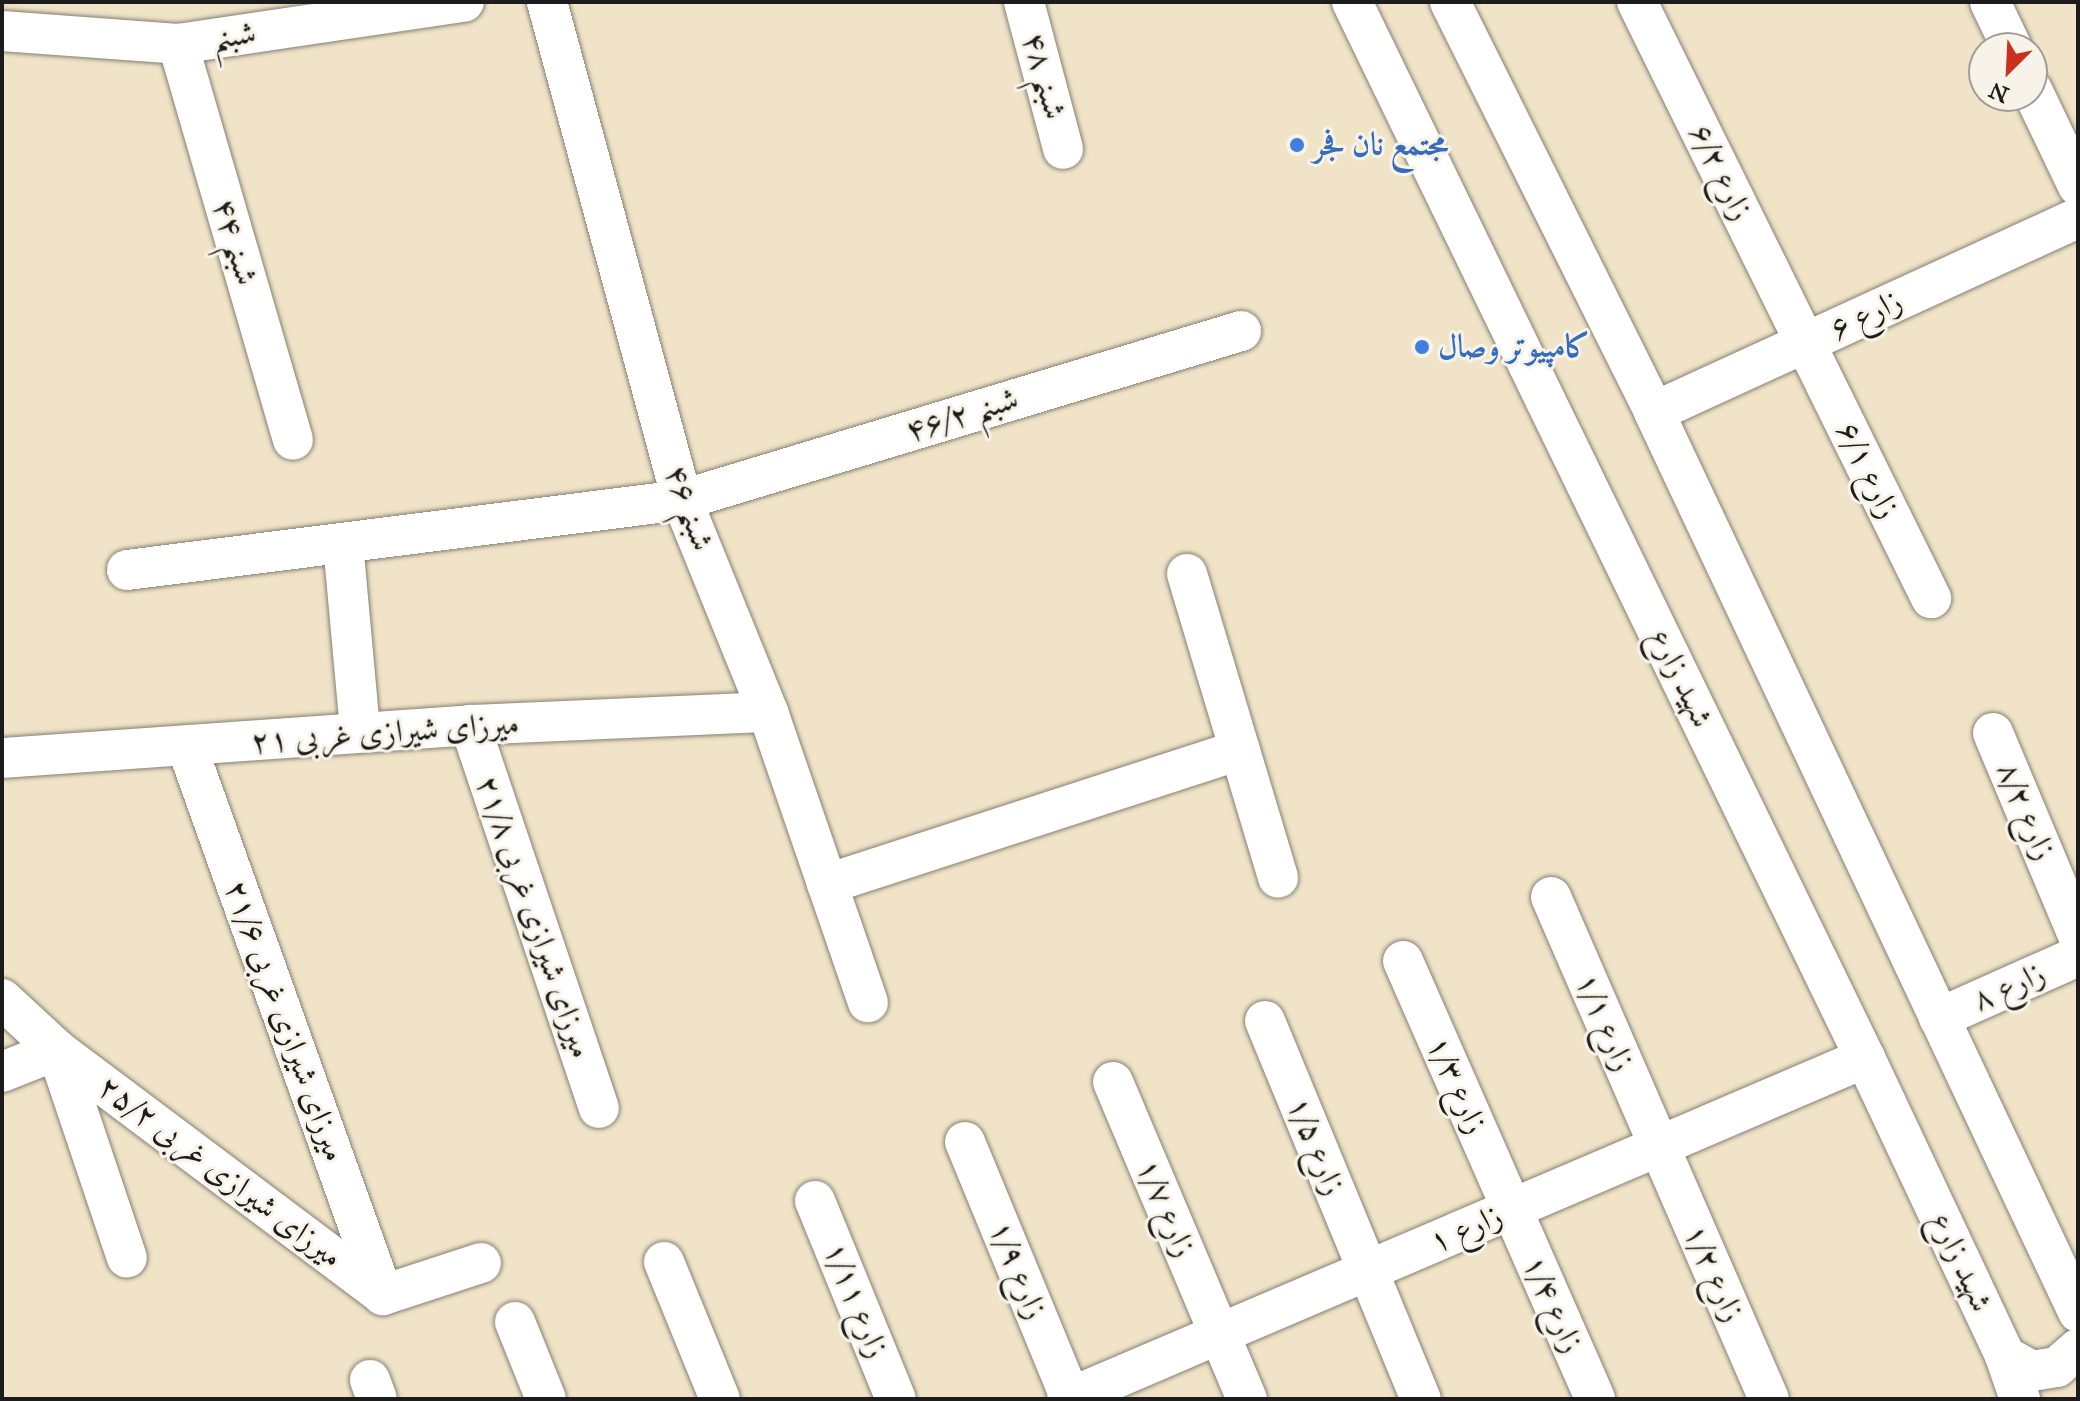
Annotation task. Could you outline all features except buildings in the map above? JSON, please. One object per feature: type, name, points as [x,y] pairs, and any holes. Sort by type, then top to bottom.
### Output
[{"type":"street","name":"شبنم","points":[[2,31],[68,19],[178,44],[464,2]]},
{"type":"street","name":"۴۶ شبنم","points":[[547,2],[682,500],[768,712],[868,1002]]},
{"type":"street","name":"۴۸ شبنم","points":[[1024,2],[1063,149]]},
{"type":"street","name":"شهید زارع","points":[[1352,2],[1865,1058],[2005,1356],[2020,1399]]},
{"type":"street","points":[[1450,2],[1654,412],[2078,1312]]},
{"type":"street","name":"۶/۲ زارع","points":[[1637,2],[1805,343]]},
{"type":"street","points":[[1990,2],[2004,32]]},
{"type":"street","name":"شبنم ۴۴","points":[[178,44],[293,440]]},
{"type":"street","points":[[2043,112],[2078,186]]},
{"type":"street","name":"۶ زارع","points":[[1654,412],[2078,218]]},
{"type":"street","name":"۴۶/۲ شبنم","points":[[127,570],[682,500],[1241,331]]},
{"type":"street","name":"۶/۱ زارع","points":[[1805,343],[1931,598]]},
{"type":"street","points":[[343,543],[359,720]]},
{"type":"street","points":[[1187,574],[1278,878]]},
{"type":"street","name":"۲۱ میرزای شیرازی غربی","points":[[2,758],[470,725],[768,712]]},
{"type":"street","name":"۲۱/۸ میرزای شیرازی غربی","points":[[470,725],[599,1108]]},
{"type":"street","name":"۸/۲ زارع","points":[[1993,733],[2078,935]]},
{"type":"street","name":"۲۱/۶ میرزای شیرازی غربی","points":[[187,747],[383,1295]]},
{"type":"street","points":[[827,884],[1240,750]]},
{"type":"street","name":"۱/۱ زارع","points":[[1551,897],[1659,1147]]},
{"type":"street","name":"۸ زارع","points":[[1939,1018],[2078,956]]},
{"type":"street","name":"۱/۳ زارع","points":[[1403,961],[1512,1209]]},
{"type":"street","name":"۲۵/۲ میرزای شیرازی غربی","points":[[2,999],[57,1050],[383,1295]]},
{"type":"street","name":"۱/۵ زارع","points":[[1265,1021],[1421,1399]]},
{"type":"street","points":[[2,1072],[57,1050],[127,1258]]},
{"type":"street","name":"۱ زارع","points":[[1070,1399],[1865,1058]]},
{"type":"street","name":"۱/۷ زارع","points":[[1113,1082],[1247,1399]]},
{"type":"street","name":"۱/۹ زارع","points":[[965,1142],[1070,1399]]},
{"type":"street","name":"۱/۲ زارع","points":[[1659,1147],[1769,1399]]},
{"type":"street","name":"۱/۱۱ زارع","points":[[815,1201],[896,1399]]},
{"type":"street","name":"۱/۴ زارع","points":[[1512,1209],[1595,1399]]},
{"type":"street","points":[[664,1262],[720,1399]]},
{"type":"street","points":[[383,1295],[481,1263]]},
{"type":"street","points":[[515,1322],[546,1399]]},
{"type":"street","points":[[2005,1356],[2032,1371],[2057,1367],[2078,1349]]},
{"type":"place","name":"مجتمع نان فجر","points":[[1297,145]]},
{"type":"place","name":"کامپیوتر وصال","points":[[1422,347]]}]
